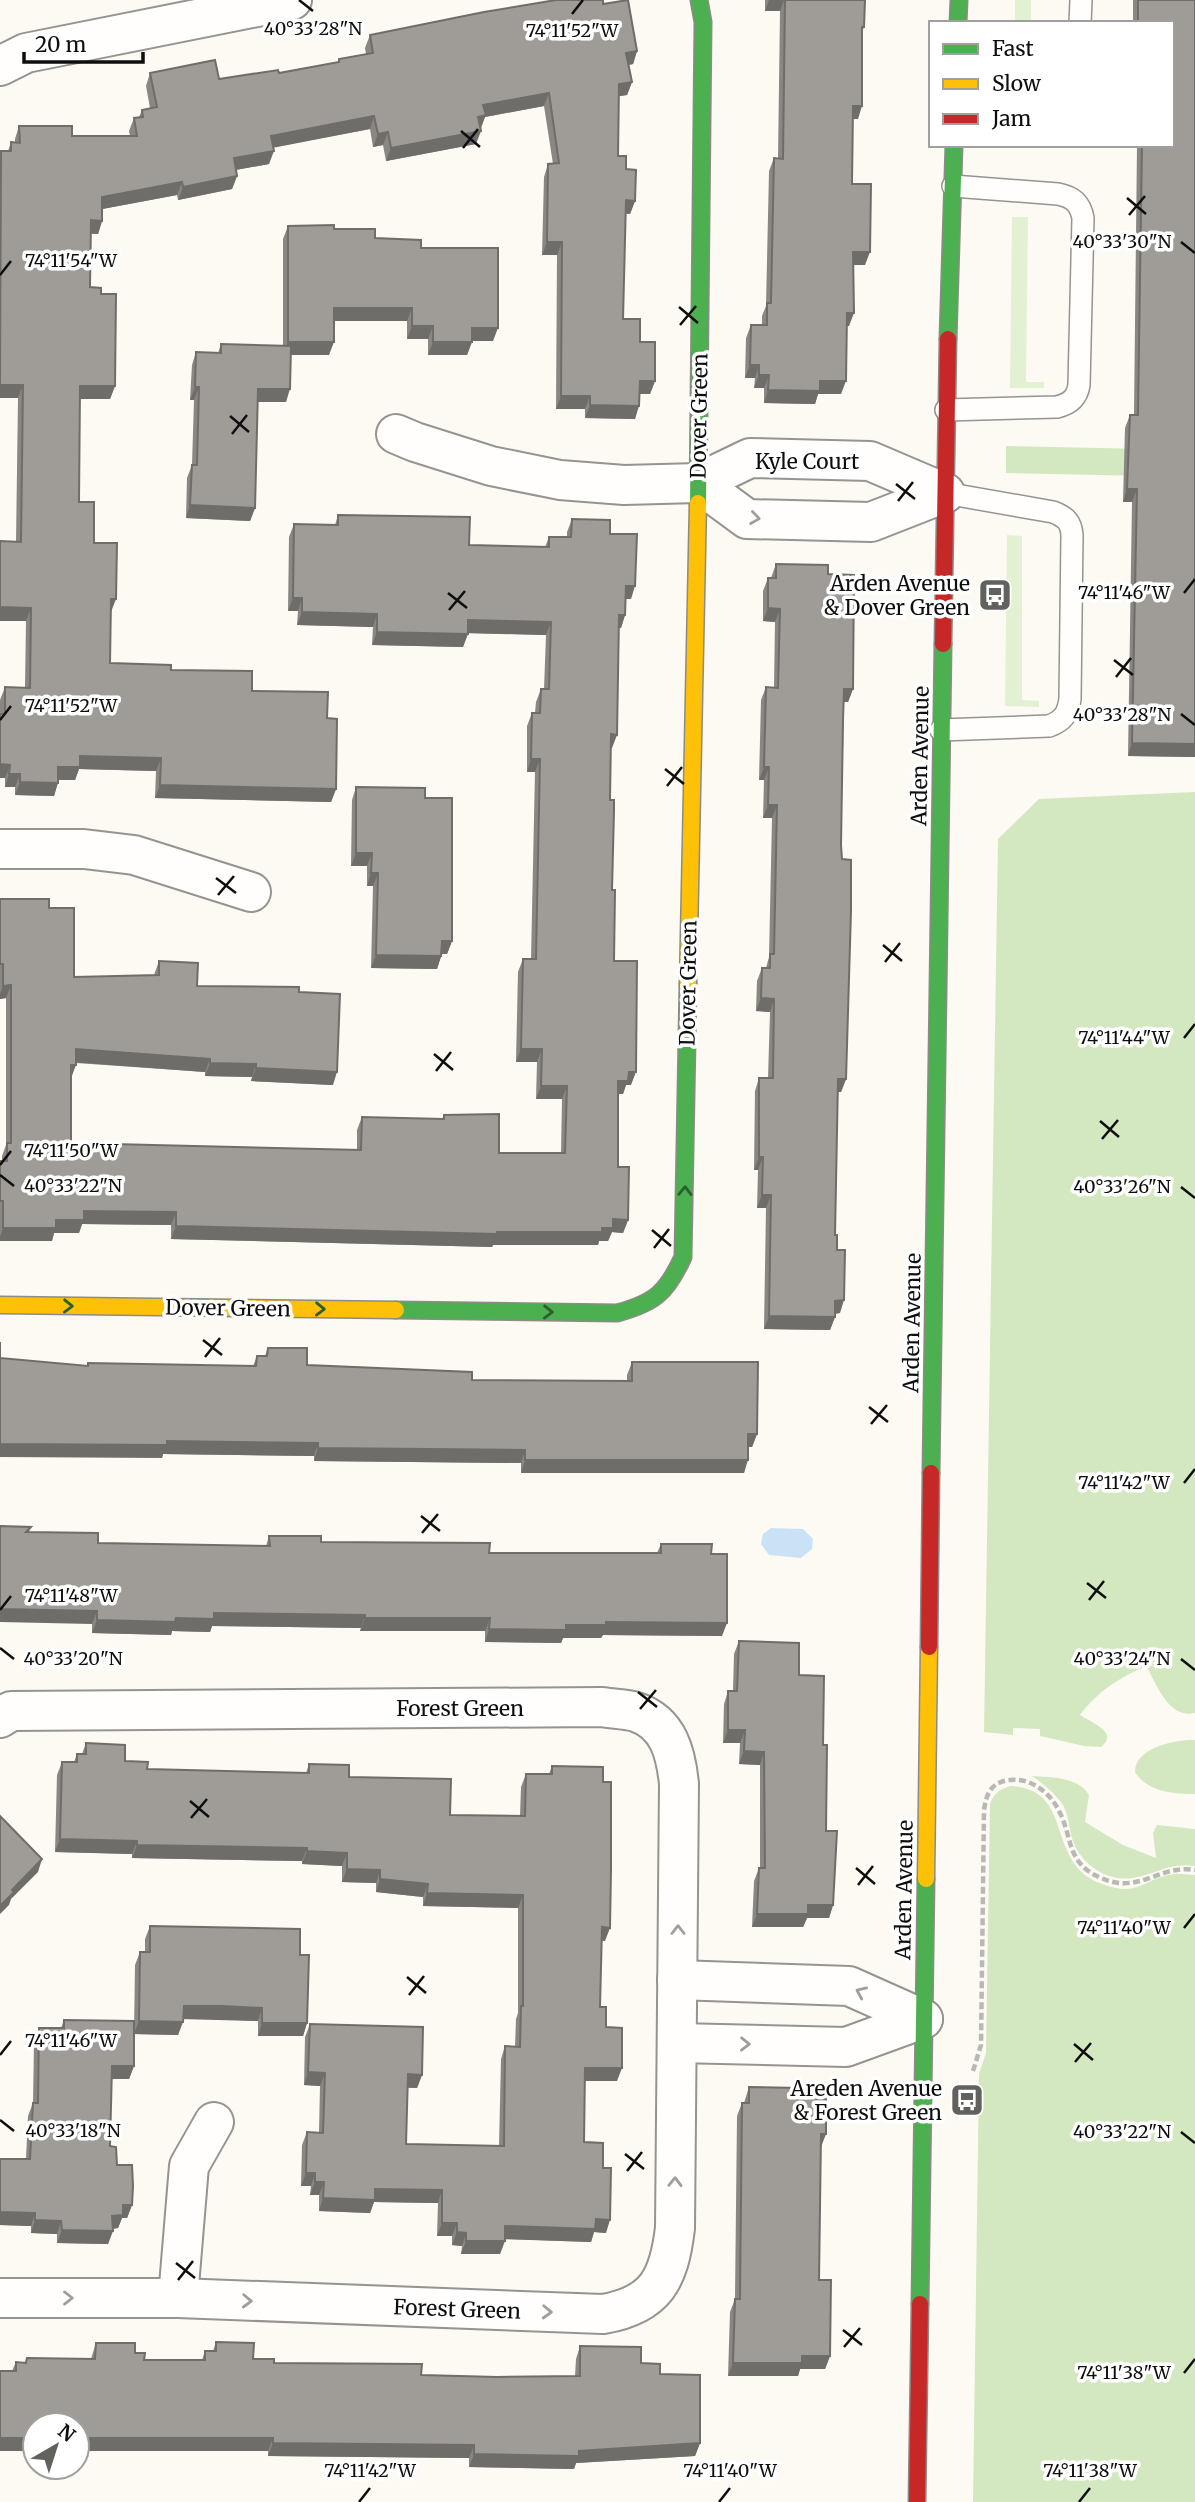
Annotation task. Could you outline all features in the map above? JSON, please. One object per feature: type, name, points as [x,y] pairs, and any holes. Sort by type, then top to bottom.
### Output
[{"type":"street","points":[[0,66],[26,53],[292,0]]},
{"type":"street","name":"Dover Green","points":[[0,1305],[617,1313],[641,1308],[660,1296],[674,1279],[683,1257],[698,483],[703,22],[699,0]]},
{"type":"street","points":[[958,21],[959,0]]},
{"type":"street","name":"Arden Avenue","points":[[917,2502],[946,410],[954,147]]},
{"type":"street","name":"Kyle Court","points":[[396,433],[491,467],[560,480],[624,485],[698,483],[750,458],[870,461],[945,493]]},
{"type":"street","points":[[698,483],[747,519],[871,522],[945,493]]},
{"type":"street","points":[[0,849],[84,849],[134,855],[250,892]]},
{"type":"street","name":"Forest Green","points":[[0,1718],[11,1711],[603,1707],[637,1713],[660,1726],[675,1753],[679,1784],[675,2228],[671,2260],[653,2293],[628,2310],[603,2314],[178,2298],[0,2298]]},
{"type":"street","points":[[677,1980],[849,1986],[923,2019]]},
{"type":"street","points":[[677,2043],[846,2047],[923,2019]]},
{"type":"street","points":[[178,2298],[188,2166],[214,2122]]},
{"type":"lane","points":[[1080,21],[1081,0]]},
{"type":"lane","points":[[946,410],[1056,407],[1072,401],[1079,385],[1083,218],[1081,208],[1068,196],[1058,194],[953,186]]},
{"type":"lane","points":[[941,730],[1049,726],[1064,718],[1069,710],[1070,699],[1072,526],[1063,516],[945,493]]},
{"type":"path","points":[[973,2071],[981,2045],[984,1810],[986,1797],[994,1785],[1007,1780],[1017,1780],[1037,1786],[1047,1794],[1061,1814],[1072,1851],[1080,1863],[1101,1878],[1133,1884],[1176,1869],[1195,1870]]},
{"type":"green space","points":[[1015,0],[1031,0],[1031,21],[1015,21]]},
{"type":"green space","points":[[1012,217],[1028,217],[1026,382],[1044,382],[1044,388],[1010,388]]},
{"type":"green space","points":[[1006,446],[1195,450],[1195,477],[1006,473]]},
{"type":"green space","points":[[1007,535],[1022,536],[1022,700],[1039,701],[1039,707],[1005,706]]},
{"type":"green space","points":[[1195,792],[1195,1713],[1178,1711],[1171,1706],[1164,1699],[1146,1666],[1110,1686],[1080,1715],[1105,1732],[1106,1742],[1101,1747],[1040,1736],[1040,1729],[1013,1728],[1013,1735],[984,1732],[998,839],[1039,799]]},
{"type":"green space","points":[[1195,1740],[1195,1794],[1154,1788],[1140,1779],[1135,1772],[1141,1757],[1149,1751],[1167,1743]]},
{"type":"green space","points":[[1032,1776],[1064,1779],[1078,1785],[1089,1795],[1085,1822],[1123,1845],[1156,1858],[1153,1833],[1157,1825],[1195,1829],[1195,1866],[1174,1866],[1128,1878],[1117,1878],[1096,1870],[1076,1848],[1063,1805]]},
{"type":"green space","points":[[1010,1786],[1031,1790],[1044,1799],[1053,1813],[1072,1861],[1084,1874],[1102,1884],[1125,1889],[1174,1874],[1195,1875],[1195,2502],[973,2502],[979,2074],[986,2053],[990,1804],[997,1792]]},
{"type":"water","points":[[771,1528],[803,1529],[813,1539],[812,1549],[801,1558],[769,1555],[761,1544],[763,1534]]},
{"type":"building","points":[[556,0],[603,0],[603,4],[628,0],[637,51],[626,53],[632,82],[619,84],[618,156],[626,156],[626,169],[636,170],[635,201],[626,200],[623,319],[640,319],[640,342],[655,342],[655,381],[640,381],[639,406],[590,405],[590,396],[561,396],[562,242],[547,242],[548,164],[559,163],[549,93],[483,105],[486,115],[478,117],[481,131],[391,148],[388,132],[378,134],[374,116],[271,136],[274,151],[234,158],[237,176],[183,187],[182,182],[102,197],[102,221],[91,220],[90,287],[101,288],[101,294],[116,294],[115,386],[80,386],[79,502],[94,502],[94,543],[117,543],[116,599],[111,599],[110,663],[171,665],[171,670],[252,671],[252,691],[328,692],[327,718],[337,719],[336,789],[160,785],[161,758],[80,756],[80,767],[58,767],[58,783],[20,782],[20,774],[9,774],[10,765],[0,764],[0,714],[5,714],[5,687],[30,688],[31,608],[0,607],[0,541],[21,542],[23,385],[0,385],[1,151],[11,151],[11,142],[20,143],[19,126],[72,126],[72,136],[137,136],[134,118],[143,117],[142,110],[157,107],[150,73],[215,60],[219,79],[278,70],[279,73],[373,53],[370,35]]},
{"type":"building","points":[[785,0],[865,0],[862,27],[862,106],[853,106],[852,184],[871,184],[870,252],[853,252],[854,313],[847,313],[846,381],[820,381],[820,391],[768,390],[769,375],[759,375],[759,365],[750,365],[751,325],[767,325],[767,303],[771,303],[774,158],[783,159]]},
{"type":"building","points":[[1138,0],[1195,0],[1195,744],[1132,743],[1137,489],[1127,489],[1130,415],[1138,415],[1142,147],[1174,147],[1174,21],[1138,21]]},
{"type":"building","points":[[334,225],[334,229],[375,229],[375,238],[421,240],[421,248],[498,248],[498,328],[472,328],[472,342],[433,342],[433,326],[412,326],[412,308],[334,308],[334,342],[288,342],[288,226]]},
{"type":"building","points":[[221,344],[291,346],[290,389],[258,389],[255,508],[190,505],[192,465],[197,465],[199,387],[195,387],[196,352],[221,353]]},
{"type":"building","points":[[338,515],[470,517],[469,545],[549,547],[549,537],[571,537],[572,519],[610,520],[610,534],[637,534],[635,586],[626,586],[625,615],[619,615],[617,735],[611,734],[610,800],[614,800],[614,961],[637,961],[636,1072],[629,1072],[628,1081],[618,1081],[618,1167],[629,1167],[628,1220],[613,1219],[613,1228],[602,1228],[602,1232],[497,1234],[176,1226],[176,1212],[84,1211],[84,1220],[56,1220],[56,1228],[3,1228],[0,1161],[7,1161],[7,1143],[11,1143],[11,985],[3,986],[3,964],[0,964],[0,899],[49,899],[49,908],[74,908],[74,977],[159,975],[159,961],[198,963],[197,986],[299,987],[299,992],[340,994],[337,1072],[256,1068],[256,1064],[210,1063],[210,1059],[76,1049],[76,1065],[71,1065],[71,1143],[361,1150],[362,1117],[444,1119],[444,1115],[499,1114],[499,1153],[565,1153],[567,1086],[541,1086],[542,1049],[521,1049],[523,959],[536,959],[540,759],[531,759],[532,713],[540,713],[541,689],[549,689],[551,622],[468,620],[468,634],[377,632],[377,614],[302,612],[302,598],[293,598],[294,524],[338,525]]},
{"type":"building","points":[[776,564],[828,565],[828,574],[854,575],[853,689],[844,689],[843,720],[841,845],[842,859],[851,860],[851,911],[846,1079],[838,1079],[835,1235],[837,1250],[845,1250],[844,1300],[835,1301],[835,1317],[769,1316],[771,1195],[762,1195],[759,1078],[773,1078],[774,999],[761,998],[762,968],[770,968],[770,954],[774,954],[777,805],[768,805],[769,767],[764,767],[766,687],[778,688],[780,609],[768,608],[768,578],[776,578]]},
{"type":"building","points":[[356,787],[425,788],[425,798],[452,798],[452,941],[442,941],[441,956],[376,955],[378,873],[371,873],[372,853],[356,853]]},
{"type":"building","points":[[268,1348],[307,1348],[307,1365],[472,1372],[472,1380],[632,1381],[632,1362],[758,1362],[757,1434],[748,1434],[748,1460],[525,1460],[525,1450],[318,1448],[318,1443],[167,1441],[167,1445],[0,1444],[0,1358],[88,1366],[88,1363],[256,1366],[257,1356],[267,1356]]},
{"type":"building","points":[[0,1526],[31,1527],[26,1532],[98,1533],[98,1543],[270,1546],[269,1536],[321,1536],[321,1542],[490,1543],[489,1553],[661,1553],[661,1544],[712,1544],[711,1554],[727,1554],[727,1623],[606,1622],[606,1625],[566,1625],[566,1630],[489,1629],[490,1618],[365,1618],[365,1615],[214,1613],[214,1619],[176,1618],[175,1622],[97,1620],[97,1611],[0,1609]]},
{"type":"building","points":[[739,1641],[799,1643],[799,1675],[824,1676],[823,1745],[827,1745],[826,1831],[837,1831],[833,1905],[808,1905],[808,1914],[757,1914],[759,1868],[765,1868],[764,1752],[744,1751],[745,1730],[728,1730],[728,1691],[737,1691]]},
{"type":"building","points":[[86,1743],[125,1745],[125,1761],[148,1762],[147,1769],[309,1773],[309,1764],[349,1765],[349,1777],[451,1779],[450,1815],[525,1816],[526,1774],[552,1774],[552,1766],[603,1767],[603,1782],[611,1782],[611,1869],[610,1928],[602,1927],[600,2007],[606,2007],[606,2027],[622,2028],[622,2068],[585,2068],[584,2142],[603,2143],[603,2168],[611,2168],[610,2220],[596,2219],[595,2229],[505,2226],[505,2241],[466,2241],[466,2233],[457,2232],[457,2223],[442,2223],[442,2190],[375,2189],[375,2200],[323,2198],[324,2182],[315,2182],[315,2173],[306,2173],[307,2132],[323,2133],[325,2073],[308,2072],[310,2024],[423,2027],[422,2075],[408,2074],[406,2144],[504,2146],[505,2046],[520,2047],[523,2006],[523,1895],[427,1893],[428,1884],[380,1879],[380,1870],[347,1869],[347,1853],[307,1851],[307,1848],[137,1845],[137,1841],[60,1839],[62,1762],[77,1762],[77,1754],[86,1754]]},
{"type":"building","points":[[0,1816],[42,1859],[0,1906]]},
{"type":"building","points":[[150,1926],[300,1929],[300,1955],[309,1955],[307,2023],[262,2023],[262,2008],[221,2006],[184,2006],[183,2022],[139,2021],[140,1952],[150,1952]]},
{"type":"building","points":[[64,2020],[134,2021],[134,2066],[112,2066],[110,2146],[116,2147],[117,2165],[132,2165],[133,2186],[132,2205],[123,2205],[123,2215],[112,2216],[113,2231],[62,2230],[61,2221],[35,2220],[35,2213],[0,2212],[0,2159],[30,2159],[33,2103],[38,2103],[39,2028],[64,2028]]},
{"type":"building","points":[[749,2087],[801,2088],[800,2098],[826,2099],[826,2134],[821,2134],[819,2280],[831,2280],[830,2356],[802,2356],[802,2363],[733,2363],[735,2299],[740,2299],[742,2103],[749,2103]]},
{"type":"building","points":[[216,2342],[254,2343],[253,2359],[274,2359],[274,2363],[422,2364],[421,2375],[497,2377],[580,2376],[580,2346],[641,2347],[641,2363],[660,2364],[660,2374],[700,2375],[700,2443],[579,2451],[579,2456],[474,2454],[474,2445],[273,2443],[273,2438],[91,2438],[91,2411],[21,2411],[21,2438],[0,2438],[0,2371],[16,2371],[16,2362],[26,2363],[27,2358],[95,2359],[96,2343],[135,2343],[135,2353],[145,2353],[144,2360],[205,2360],[205,2351],[216,2351]]},
{"type":"traffic: fast","points":[[698,503],[703,22],[699,0]]},
{"type":"traffic: fast","points":[[958,21],[959,0]]},
{"type":"traffic: fast","points":[[948,339],[954,147]]},
{"type":"traffic: fast","points":[[931,1473],[943,644]]},
{"type":"traffic: fast","points":[[396,1310],[617,1313],[641,1305],[665,1287],[683,1257],[688,984]]},
{"type":"traffic: fast","points":[[920,2304],[926,1879]]},
{"type":"traffic: slow","points":[[688,984],[698,503]]},
{"type":"traffic: slow","points":[[0,1305],[396,1310]]},
{"type":"traffic: slow","points":[[926,1879],[929,1647]]},
{"type":"traffic: jam","points":[[943,644],[948,339]]},
{"type":"traffic: jam","points":[[929,1647],[931,1473]]},
{"type":"traffic: jam","points":[[917,2502],[920,2304]]},
{"type":"place","name":"Arden Avenue & Dover Green","points":[[995,595]]},
{"type":"place","name":"Areden Avenue & Forest Green","points":[[967,2100]]}]
